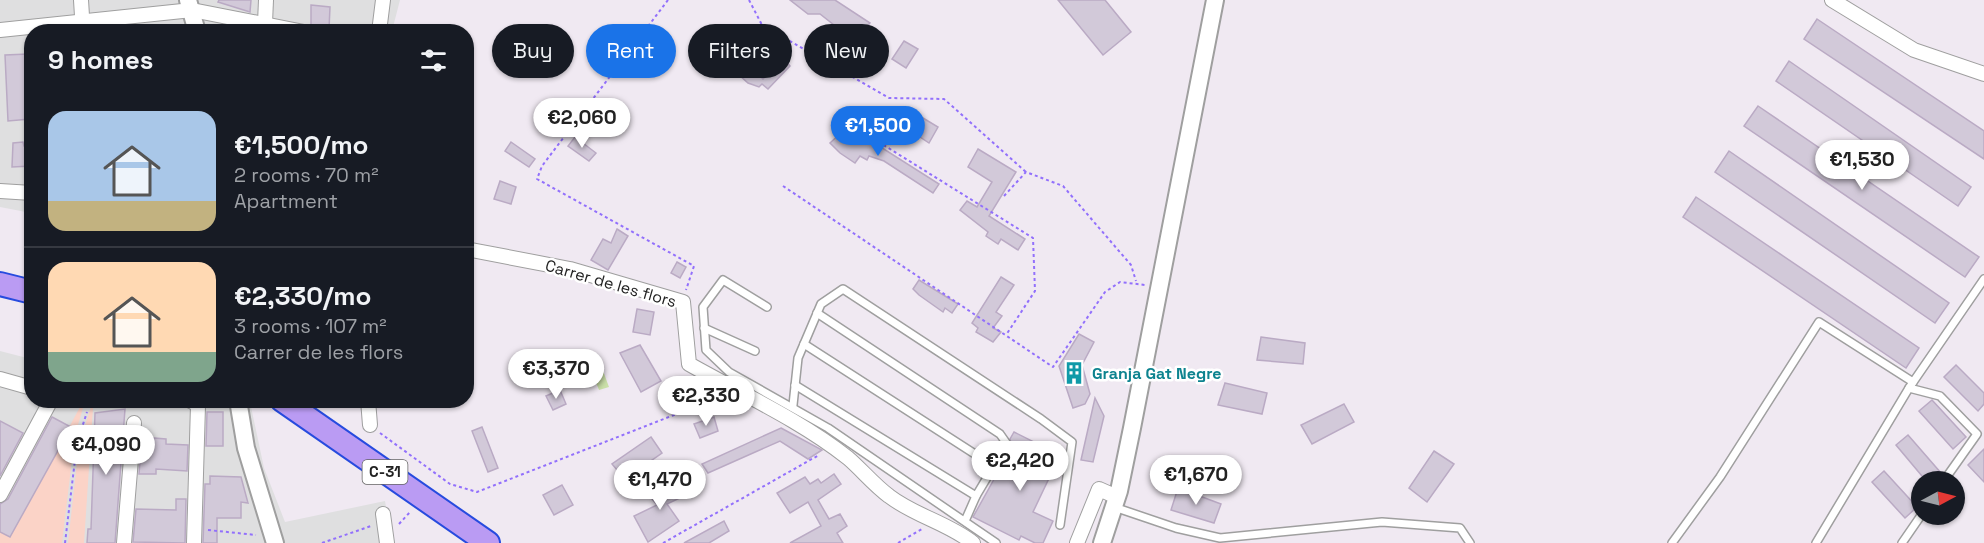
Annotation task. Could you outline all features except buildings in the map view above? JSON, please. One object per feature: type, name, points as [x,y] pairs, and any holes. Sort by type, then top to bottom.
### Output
[{"type":"highway","points":[[0,284],[24,290]]},
{"type":"highway","name":"C-31","points":[[294,408],[488,543]]},
{"type":"street","points":[[81,0],[83,24]]},
{"type":"street","points":[[265,23],[266,0]]},
{"type":"street","points":[[380,24],[384,0]]},
{"type":"street","points":[[1102,543],[1115,502],[1215,0]]},
{"type":"street","points":[[1832,0],[1914,50],[1984,74]]},
{"type":"street","points":[[190,5],[195,24]]},
{"type":"street","points":[[93,24],[190,5],[269,24]]},
{"type":"street","points":[[0,30],[24,29]]},
{"type":"street","points":[[0,191],[24,192]]},
{"type":"street","name":"Carrer de les flors","points":[[474,251],[570,269],[683,302],[689,364],[848,458],[889,496],[960,533],[973,543]]},
{"type":"street","points":[[0,379],[24,386]]},
{"type":"street","points":[[0,495],[47,408]]},
{"type":"street","points":[[194,408],[195,536]]},
{"type":"street","points":[[239,408],[246,448],[274,540]]},
{"type":"street","points":[[369,408],[370,425]]},
{"type":"street","points":[[124,543],[134,423]]},
{"type":"street","points":[[1077,543],[1099,489],[1115,502]]},
{"type":"street","points":[[383,518],[387,543]]},
{"type":"lane","points":[[1816,543],[1911,385],[1984,279]]},
{"type":"lane","points":[[767,307],[723,280],[703,306],[706,350],[729,372],[793,405],[996,543]]},
{"type":"lane","points":[[793,405],[798,358],[817,313],[821,304],[843,289],[1041,419],[1072,442],[1060,525]]},
{"type":"lane","points":[[817,313],[1000,434],[1007,444],[976,496],[966,521]]},
{"type":"lane","points":[[1672,543],[1720,477],[1820,322],[1911,385],[1940,396],[1977,434],[1951,471]]},
{"type":"lane","points":[[704,328],[755,351]]},
{"type":"lane","points":[[804,344],[994,467]]},
{"type":"lane","points":[[795,385],[976,496]]},
{"type":"lane","points":[[1115,502],[1176,528],[1220,537],[1382,522],[1460,528],[1470,543]]},
{"type":"lane","points":[[1902,543],[1914,525]]},
{"type":"path","points":[[668,0],[542,165],[537,179],[694,266],[683,302]]},
{"type":"path","points":[[749,0],[762,25],[889,98],[944,99],[1026,172],[1063,186],[1131,265],[1137,283]]},
{"type":"path","points":[[853,126],[1033,238],[1035,291],[1006,334]]},
{"type":"path","points":[[1004,196],[1026,172]]},
{"type":"path","points":[[783,186],[1053,367],[1105,292],[1120,282],[1137,283],[1159,290]]},
{"type":"path","points":[[370,425],[450,484],[477,492],[737,391]]},
{"type":"path","points":[[65,543],[77,443],[87,408]]},
{"type":"path","points":[[663,543],[832,448]]},
{"type":"path","points":[[322,543],[383,518]]},
{"type":"path","points":[[898,543],[934,521]]},
{"type":"path","points":[[195,536],[227,530],[274,540]]},
{"type":"shaded area","points":[[0,0],[400,0],[394,24],[24,24],[24,212],[0,207]]},
{"type":"shaded area","points":[[0,351],[24,357],[24,408],[251,408],[264,468],[285,522],[385,501],[392,543],[0,543]]},
{"type":"shaded area","points":[[599,360],[609,387],[599,390],[589,364]]},
{"type":"shaded area","points":[[79,408],[83,408],[75,435],[62,543],[0,543],[0,532],[10,537]]},
{"type":"shaded area","points":[[91,408],[93,408],[84,543],[68,543],[79,444]]},
{"type":"place","name":"Granja Gat Negre","points":[[1074,373]]}]
